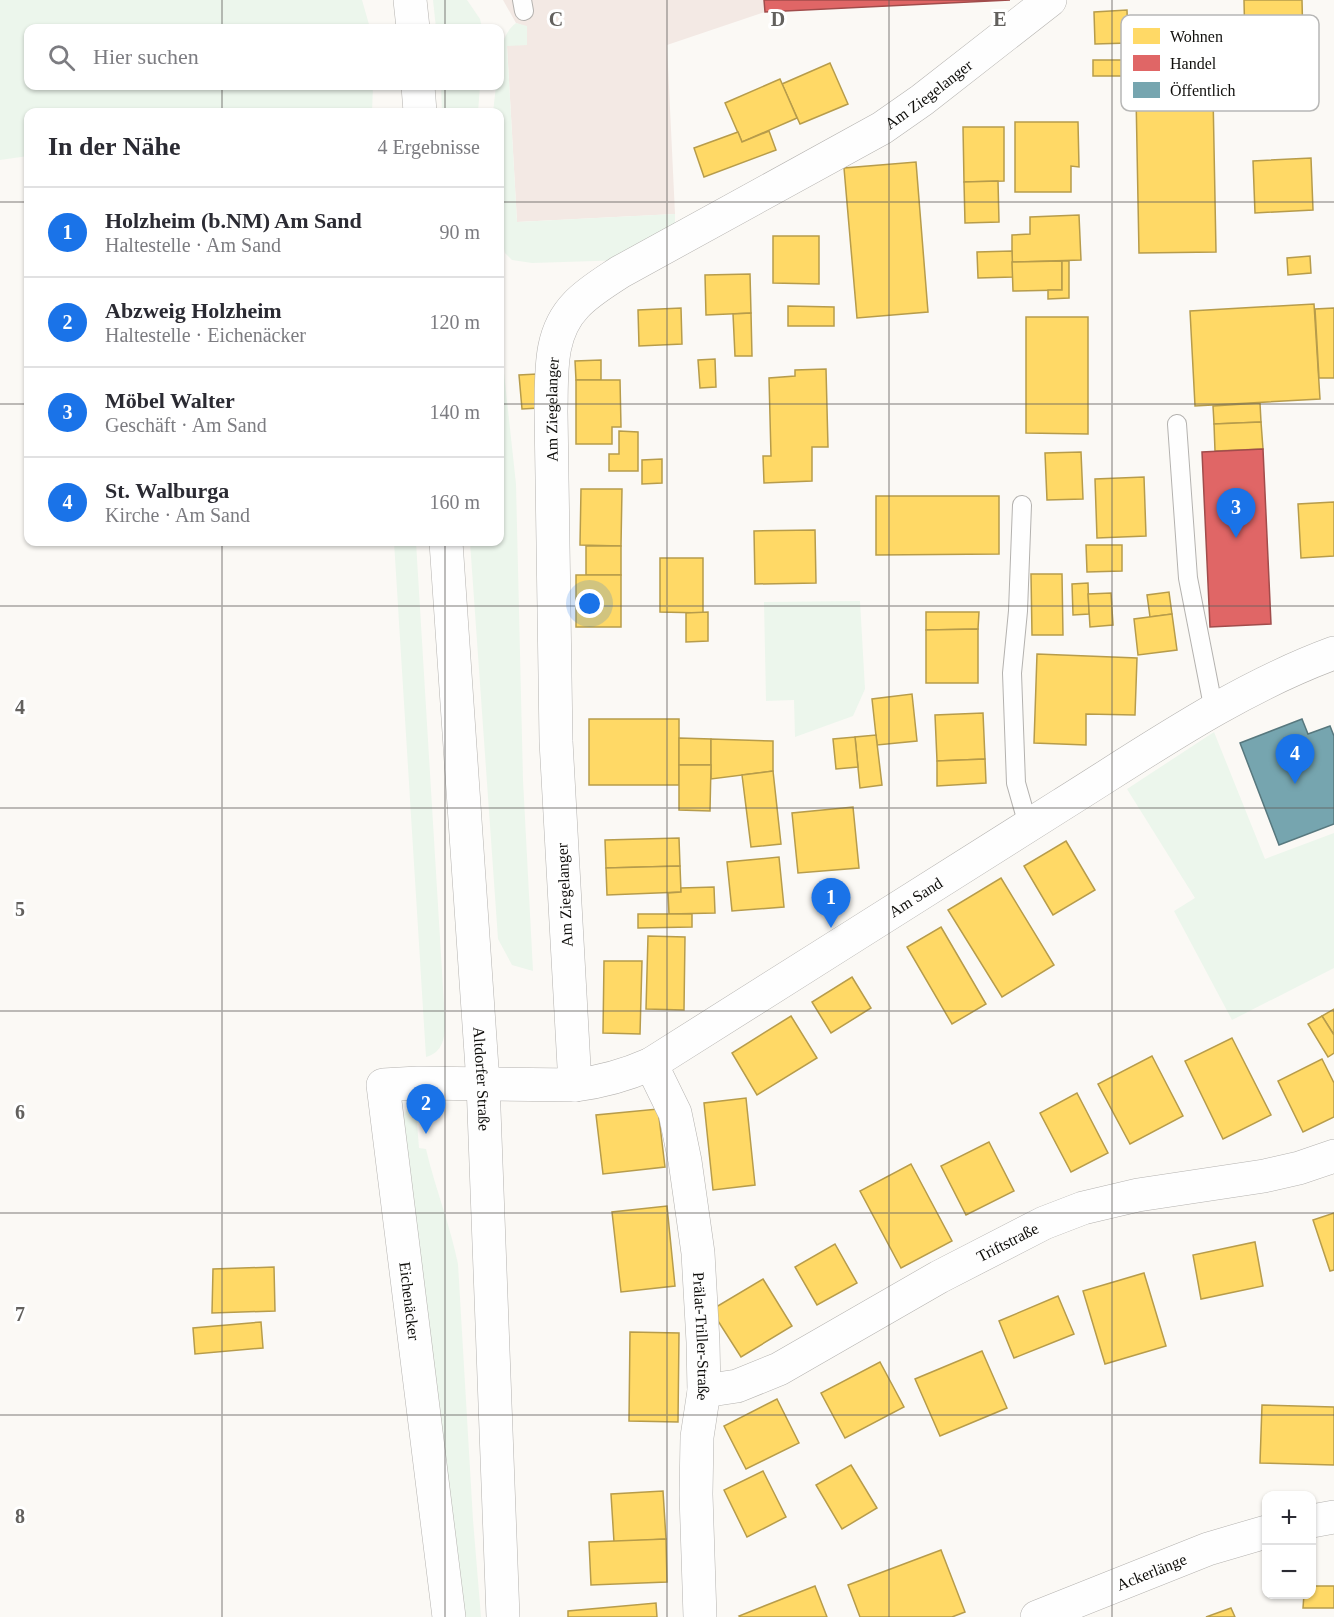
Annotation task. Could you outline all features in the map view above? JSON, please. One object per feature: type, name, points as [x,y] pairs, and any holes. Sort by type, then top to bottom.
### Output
[{"type":"street","points":[[410,0],[413,24]]},
{"type":"street","name":"Am Ziegelanger","points":[[575,1084],[556,741],[550,411],[555,339],[565,319],[576,306],[591,292],[620,272],[882,128],[922,100],[1050,0]]},
{"type":"street","points":[[418,90],[420,108]]},
{"type":"street","name":"Altdorfer Straße","points":[[446,546],[483,1083],[503,1617]]},
{"type":"street","name":"Am Sand","points":[[483,1083],[599,1082],[651,1064],[1028,825],[1214,711],[1300,665],[1334,653]]},
{"type":"street","name":"Prälat-Triller-Straße","points":[[651,1064],[675,1113],[685,1161],[698,1253],[704,1342],[704,1391],[697,1437],[696,1482],[700,1617]]},
{"type":"street","name":"Eichenäcker","points":[[449,1617],[383,1085],[483,1083]]},
{"type":"street","name":"Triftstraße","points":[[704,1391],[737,1386],[779,1369],[939,1277],[1044,1223],[1083,1208],[1138,1195],[1264,1176],[1299,1168],[1334,1156]]},
{"type":"street","points":[[1316,1520],[1334,1517]]},
{"type":"street","name":"Ackerlänge","points":[[1037,1617],[1208,1549],[1262,1533]]},
{"type":"lane","points":[[1177,424],[1188,579],[1214,711]]},
{"type":"lane","points":[[1022,505],[1018,611],[1012,673],[1016,783],[1028,825]]},
{"type":"shaded area","points":[[0,0],[362,0],[369,24],[24,24],[24,90],[373,90],[372,108],[24,108],[24,157],[0,160]]},
{"type":"shaded area","points":[[433,0],[467,0],[481,24],[436,24]]},
{"type":"shaded area","points":[[503,0],[1010,0],[765,12],[667,45],[675,214],[517,222],[507,45],[527,27],[516,23]]},
{"type":"shaded area","points":[[516,23],[527,26],[527,45],[507,46],[517,222],[675,214],[675,232],[627,260],[532,263],[512,260],[505,253],[504,108],[493,108],[496,90],[504,90],[504,40]]},
{"type":"shaded area","points":[[441,90],[480,90],[478,108],[442,108]]},
{"type":"shaded area","points":[[504,373],[516,484],[523,780],[533,971],[512,965],[498,939],[470,546],[504,546]]},
{"type":"shaded area","points":[[394,546],[416,546],[445,1021],[442,1044],[436,1052],[426,1057]]},
{"type":"shaded area","points":[[860,601],[865,689],[853,716],[795,737],[794,700],[766,701],[764,602]]},
{"type":"shaded area","points":[[1214,732],[1265,859],[1334,833],[1334,968],[1232,1020],[1174,911],[1195,898],[1127,789]]},
{"type":"shaded area","points":[[420,1101],[426,1112],[426,1121],[417,1123],[419,1148],[426,1149],[458,1264],[481,1617],[460,1617],[403,1129],[404,1115],[409,1105]]},
{"type":"building: Wohnen","points":[[1244,0],[1302,0],[1302,15],[1244,15]]},
{"type":"building: Wohnen","points":[[1127,10],[1127,15],[1121,15],[1121,43],[1095,44],[1094,12]]},
{"type":"building: Wohnen","points":[[1093,60],[1121,60],[1121,76],[1093,76]]},
{"type":"building: Wohnen","points":[[830,63],[848,104],[800,124],[782,84]]},
{"type":"building: Wohnen","points":[[780,79],[797,118],[742,142],[725,103]]},
{"type":"building: Wohnen","points":[[1136,111],[1213,111],[1216,252],[1139,253]]},
{"type":"building: Wohnen","points":[[1015,122],[1078,122],[1079,167],[1071,166],[1071,192],[1015,192]]},
{"type":"building: Wohnen","points":[[963,127],[1004,127],[1004,181],[964,182]]},
{"type":"building: Wohnen","points":[[769,131],[776,150],[704,177],[694,148],[738,132],[742,142]]},
{"type":"building: Wohnen","points":[[1311,158],[1313,210],[1255,213],[1253,161]]},
{"type":"building: Wohnen","points":[[916,162],[928,312],[857,318],[844,168]]},
{"type":"building: Wohnen","points":[[998,181],[999,222],[965,223],[964,182]]},
{"type":"building: Wohnen","points":[[1079,215],[1081,260],[1012,262],[1012,235],[1030,234],[1030,217]]},
{"type":"building: Wohnen","points":[[773,236],[819,236],[819,284],[773,283]]},
{"type":"building: Wohnen","points":[[1012,251],[1013,277],[978,278],[977,252]]},
{"type":"building: Wohnen","points":[[1310,256],[1311,273],[1288,275],[1287,258]]},
{"type":"building: Wohnen","points":[[1062,261],[1062,290],[1013,291],[1012,262]]},
{"type":"building: Wohnen","points":[[1062,261],[1069,261],[1069,298],[1048,299],[1048,290],[1062,290]]},
{"type":"building: Wohnen","points":[[750,274],[751,313],[706,315],[705,275]]},
{"type":"building: Wohnen","points":[[1314,304],[1320,399],[1195,406],[1190,311]]},
{"type":"building: Wohnen","points":[[788,306],[834,307],[834,326],[788,326]]},
{"type":"building: Wohnen","points":[[681,308],[682,344],[639,346],[638,310]]},
{"type":"building: Wohnen","points":[[1334,308],[1334,378],[1319,378],[1315,309]]},
{"type":"building: Wohnen","points":[[751,313],[752,356],[735,356],[733,314]]},
{"type":"building: Wohnen","points":[[1026,317],[1088,317],[1088,434],[1026,433]]},
{"type":"building: Wohnen","points":[[715,359],[716,387],[700,388],[698,360]]},
{"type":"building: Wohnen","points":[[601,360],[601,380],[576,380],[575,361]]},
{"type":"building: Wohnen","points":[[826,369],[828,447],[812,447],[812,481],[764,483],[763,456],[771,456],[769,378],[795,376],[795,370]]},
{"type":"building: Wohnen","points":[[537,374],[539,408],[522,409],[519,375]]},
{"type":"building: Wohnen","points":[[576,380],[620,380],[621,427],[612,427],[612,444],[576,444]]},
{"type":"building: Wohnen","points":[[1260,403],[1261,422],[1214,424],[1213,406]]},
{"type":"building: Wohnen","points":[[1261,422],[1263,449],[1215,451],[1214,424]]},
{"type":"building: Wohnen","points":[[619,431],[638,432],[638,471],[609,471],[609,454],[619,454]]},
{"type":"building: Wohnen","points":[[1081,452],[1083,499],[1047,500],[1045,453]]},
{"type":"building: Wohnen","points":[[662,459],[662,483],[642,484],[642,460]]},
{"type":"building: Wohnen","points":[[1144,477],[1146,536],[1097,538],[1095,479]]},
{"type":"building: Wohnen","points":[[581,489],[622,489],[621,546],[580,545]]},
{"type":"building: Wohnen","points":[[876,496],[999,496],[999,554],[876,555]]},
{"type":"building: Wohnen","points":[[1334,502],[1334,556],[1301,558],[1298,504]]},
{"type":"building: Wohnen","points":[[815,530],[816,583],[755,584],[754,531]]},
{"type":"building: Wohnen","points":[[1086,545],[1122,545],[1122,571],[1087,572]]},
{"type":"building: Wohnen","points":[[586,546],[621,546],[621,575],[586,575]]},
{"type":"building: Wohnen","points":[[660,558],[703,558],[703,613],[660,612]]},
{"type":"building: Wohnen","points":[[1031,574],[1062,574],[1063,635],[1032,635]]},
{"type":"building: Wohnen","points":[[576,575],[621,575],[621,627],[576,627]]},
{"type":"building: Wohnen","points":[[1088,583],[1089,614],[1073,615],[1072,584]]},
{"type":"building: Wohnen","points":[[1169,592],[1172,614],[1150,617],[1147,595]]},
{"type":"building: Wohnen","points":[[1111,593],[1113,625],[1090,627],[1088,594]]},
{"type":"building: Wohnen","points":[[708,612],[708,641],[686,642],[686,613]]},
{"type":"building: Wohnen","points":[[926,612],[979,612],[978,629],[926,630]]},
{"type":"building: Wohnen","points":[[1172,614],[1177,650],[1138,655],[1134,619]]},
{"type":"building: Wohnen","points":[[978,629],[978,683],[926,683],[926,630]]},
{"type":"building: Wohnen","points":[[1037,654],[1137,658],[1135,715],[1086,714],[1086,745],[1034,743]]},
{"type":"building: Wohnen","points":[[912,694],[917,741],[877,745],[872,699]]},
{"type":"building: Wohnen","points":[[983,713],[985,759],[937,761],[935,715]]},
{"type":"building: Wohnen","points":[[589,719],[679,719],[679,785],[589,785]]},
{"type":"building: Wohnen","points":[[876,735],[882,785],[860,788],[855,737]]},
{"type":"building: Wohnen","points":[[855,737],[858,767],[836,769],[833,739]]},
{"type":"building: Wohnen","points":[[679,738],[711,739],[711,765],[679,765]]},
{"type":"building: Wohnen","points":[[711,739],[773,741],[773,771],[711,779]]},
{"type":"building: Wohnen","points":[[985,759],[986,783],[937,786],[937,761]]},
{"type":"building: Wohnen","points":[[679,765],[711,765],[710,811],[679,810]]},
{"type":"building: Wohnen","points":[[773,771],[781,844],[751,847],[742,775]]},
{"type":"building: Wohnen","points":[[853,807],[859,868],[798,873],[792,813]]},
{"type":"building: Wohnen","points":[[679,838],[680,866],[606,868],[605,840]]},
{"type":"building: Wohnen","points":[[1066,841],[1095,890],[1053,915],[1024,866]]},
{"type":"building: Wohnen","points":[[779,857],[784,907],[732,911],[727,862]]},
{"type":"building: Wohnen","points":[[680,866],[681,892],[607,895],[606,868]]},
{"type":"building: Wohnen","points":[[1001,878],[1054,965],[1002,997],[948,910]]},
{"type":"building: Wohnen","points":[[714,887],[715,913],[669,914],[668,893],[681,892],[681,888]]},
{"type":"building: Wohnen","points":[[638,914],[692,914],[692,927],[638,928]]},
{"type":"building: Wohnen","points":[[941,927],[986,1004],[952,1024],[907,947]]},
{"type":"building: Wohnen","points":[[648,936],[685,937],[684,1010],[646,1009]]},
{"type":"building: Wohnen","points":[[604,961],[642,961],[640,1034],[603,1033]]},
{"type":"building: Wohnen","points":[[852,977],[871,1008],[831,1033],[812,1002]]},
{"type":"building: Wohnen","points":[[1334,1009],[1334,1035],[1322,1016]]},
{"type":"building: Wohnen","points":[[791,1016],[817,1058],[757,1095],[732,1053]]},
{"type":"building: Wohnen","points":[[1322,1016],[1334,1035],[1334,1053],[1328,1057],[1308,1024]]},
{"type":"building: Wohnen","points":[[1232,1038],[1271,1115],[1223,1139],[1185,1061]]},
{"type":"building: Wohnen","points":[[1152,1056],[1183,1116],[1130,1144],[1098,1084]]},
{"type":"building: Wohnen","points":[[1322,1059],[1334,1083],[1334,1117],[1303,1132],[1278,1081]]},
{"type":"building: Wohnen","points":[[1077,1093],[1108,1153],[1071,1172],[1040,1113]]},
{"type":"building: Wohnen","points":[[746,1098],[755,1185],[713,1190],[704,1103]]},
{"type":"building: Wohnen","points":[[658,1109],[665,1167],[603,1174],[596,1115]]},
{"type":"building: Wohnen","points":[[989,1142],[1014,1191],[966,1215],[941,1166]]},
{"type":"building: Wohnen","points":[[911,1164],[952,1241],[901,1268],[860,1191]]},
{"type":"building: Wohnen","points":[[667,1206],[675,1286],[621,1292],[612,1212]]},
{"type":"building: Wohnen","points":[[1334,1213],[1334,1270],[1330,1271],[1313,1220]]},
{"type":"building: Wohnen","points":[[1255,1242],[1263,1286],[1201,1299],[1193,1255]]},
{"type":"building: Wohnen","points":[[835,1244],[857,1283],[817,1305],[795,1267]]},
{"type":"building: Wohnen","points":[[274,1267],[275,1311],[212,1313],[213,1269]]},
{"type":"building: Wohnen","points":[[1144,1273],[1166,1346],[1105,1364],[1083,1291]]},
{"type":"building: Wohnen","points":[[763,1279],[792,1326],[741,1357],[711,1310]]},
{"type":"building: Wohnen","points":[[1058,1296],[1074,1334],[1014,1358],[999,1321]]},
{"type":"building: Wohnen","points":[[261,1322],[263,1348],[195,1354],[193,1328]]},
{"type":"building: Wohnen","points":[[630,1332],[679,1333],[678,1422],[629,1421]]},
{"type":"building: Wohnen","points":[[982,1351],[1007,1408],[940,1436],[915,1379]]},
{"type":"building: Wohnen","points":[[880,1362],[904,1407],[845,1438],[821,1393]]},
{"type":"building: Wohnen","points":[[777,1399],[799,1443],[746,1469],[724,1426]]},
{"type":"building: Wohnen","points":[[1262,1405],[1334,1407],[1334,1465],[1260,1463]]},
{"type":"building: Wohnen","points":[[851,1465],[877,1508],[842,1529],[816,1485]]},
{"type":"building: Wohnen","points":[[763,1471],[786,1517],[747,1537],[724,1490]]},
{"type":"building: Wohnen","points":[[663,1491],[666,1539],[614,1542],[611,1494]]},
{"type":"building: Wohnen","points":[[666,1539],[667,1582],[591,1585],[589,1542]]},
{"type":"building: Wohnen","points":[[941,1550],[965,1612],[952,1617],[860,1617],[848,1585]]},
{"type":"building: Wohnen","points":[[815,1586],[827,1617],[739,1616]]},
{"type":"building: Wohnen","points":[[1316,1586],[1334,1586],[1334,1608],[1303,1608],[1304,1599],[1316,1599]]},
{"type":"building: Wohnen","points":[[656,1603],[657,1617],[568,1617],[568,1611]]},
{"type":"building: Wohnen","points":[[1231,1608],[1235,1617],[1206,1617]]},
{"type":"building: Handel","points":[[764,0],[1010,0],[765,12]]},
{"type":"building: Handel","points":[[1263,449],[1271,624],[1210,627],[1202,452]]},
{"type":"building: Öffentlich","points":[[1302,719],[1308,734],[1330,726],[1334,736],[1334,824],[1279,845],[1240,743]]},
{"type":"place","name":"Möbel Walter","points":[[1236,538]]},
{"type":"place","name":"St. Walburga","points":[[1295,784]]},
{"type":"place","name":"Holzheim (b.NM) Am Sand","points":[[831,928]]},
{"type":"place","name":"Abzweig Holzheim","points":[[426,1134]]}]
